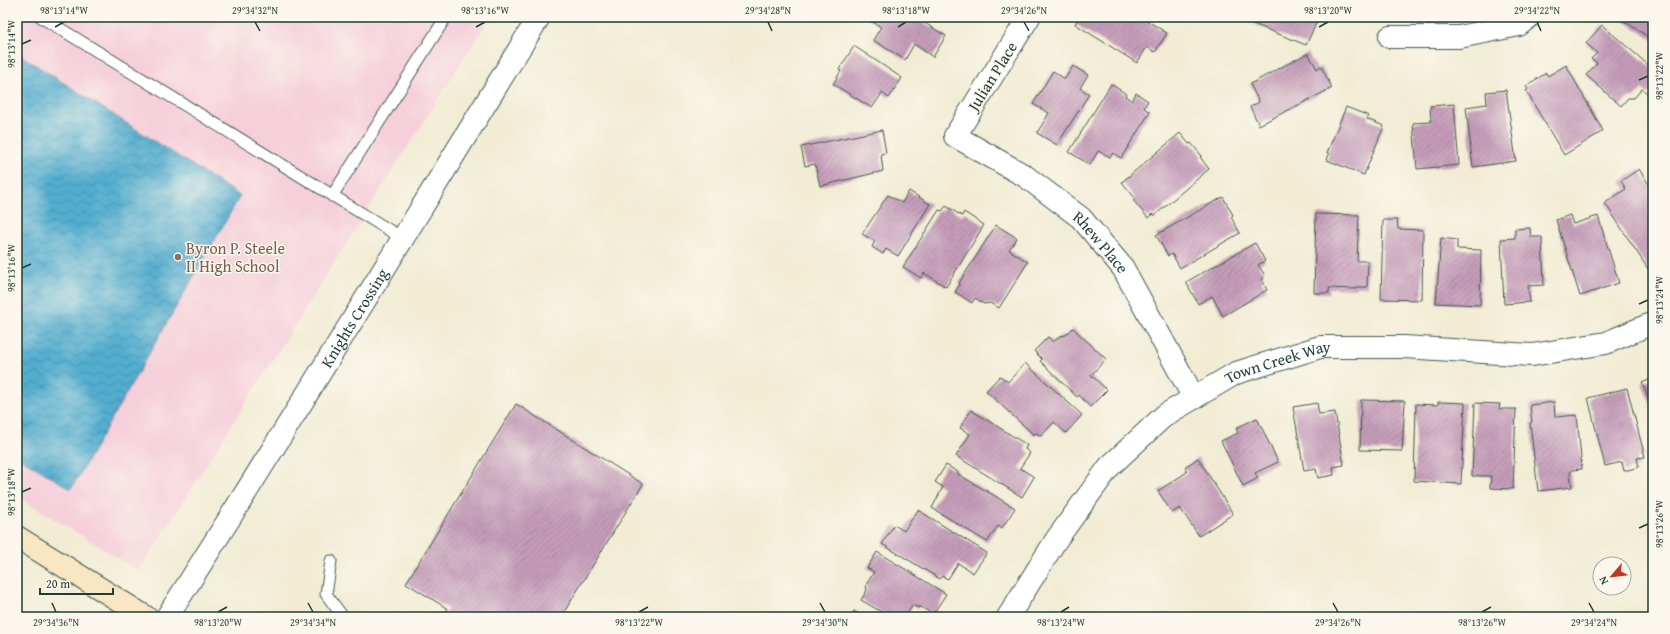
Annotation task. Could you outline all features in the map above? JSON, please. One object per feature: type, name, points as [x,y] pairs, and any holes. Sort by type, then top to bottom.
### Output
[{"type":"main road","points":[[17,537],[146,617]]},
{"type":"street","name":"Knights Crossing","points":[[167,617],[251,486],[539,17]]},
{"type":"street","name":"Julian Place","points":[[955,136],[1029,17]]},
{"type":"street","points":[[1390,37],[1459,37],[1519,25],[1529,17]]},
{"type":"street","name":"Rhew Place","points":[[955,136],[1025,176],[1081,218],[1123,268],[1194,398]]},
{"type":"street","name":"Town Creek Way","points":[[1008,617],[1056,540],[1109,467],[1165,416],[1236,373],[1320,347],[1404,347],[1532,355],[1606,343],[1653,323]]},
{"type":"lane","points":[[41,17],[402,238]]},
{"type":"lane","points":[[332,196],[446,17]]},
{"type":"lane","points":[[330,561],[326,594],[343,617]]},
{"type":"shaded area","name":"Byron P. Steele II High School","points":[[17,17],[490,17],[139,571],[17,496]]},
{"type":"water","points":[[17,53],[240,196],[71,489],[17,456]]},
{"type":"building","points":[[869,17],[915,17],[946,36],[933,57],[914,44],[905,60],[873,40],[881,27],[868,19]]},
{"type":"building","points":[[1079,17],[1141,17],[1167,33],[1155,52],[1147,47],[1137,63],[1075,24]]},
{"type":"building","points":[[1236,17],[1319,17],[1306,45]]},
{"type":"building","points":[[1618,17],[1653,17],[1653,40]]},
{"type":"building","points":[[1602,25],[1653,69],[1653,88],[1648,94],[1642,89],[1634,98],[1628,98],[1621,106],[1586,75],[1597,63],[1591,59],[1597,53],[1586,43]]},
{"type":"building","points":[[854,46],[902,78],[889,98],[882,93],[872,108],[833,84],[841,71],[839,70]]},
{"type":"building","points":[[1308,53],[1317,69],[1321,66],[1332,88],[1259,125],[1250,107],[1259,102],[1250,84]]},
{"type":"building","points":[[1566,65],[1603,131],[1564,155],[1526,91],[1528,90],[1526,86],[1546,73],[1548,76]]},
{"type":"building","points":[[1073,66],[1088,75],[1080,88],[1089,94],[1057,145],[1037,133],[1049,113],[1033,104],[1053,71],[1065,79]]},
{"type":"building","points":[[1111,84],[1126,94],[1125,96],[1132,101],[1136,93],[1148,101],[1144,108],[1150,112],[1121,158],[1113,153],[1110,157],[1098,151],[1090,165],[1069,152]]},
{"type":"building","points":[[1506,90],[1516,161],[1473,167],[1466,107],[1487,104],[1486,92]]},
{"type":"building","points":[[1454,104],[1459,165],[1417,169],[1413,123],[1431,122],[1430,106]]},
{"type":"building","points":[[1346,107],[1369,116],[1367,119],[1384,126],[1364,175],[1327,160],[1329,154],[1327,153]]},
{"type":"building","points":[[882,130],[886,153],[881,154],[883,171],[820,186],[815,164],[805,166],[801,147]]},
{"type":"building","points":[[1180,133],[1202,156],[1200,157],[1209,169],[1154,216],[1152,214],[1148,218],[1133,200],[1135,198],[1122,182]]},
{"type":"building","points":[[1639,169],[1653,191],[1653,266],[1648,269],[1605,203],[1626,189],[1621,181]]},
{"type":"building","points":[[909,191],[930,204],[898,256],[886,249],[883,254],[872,247],[875,241],[862,234],[888,195],[902,203]]},
{"type":"building","points":[[1223,197],[1233,215],[1231,217],[1240,233],[1180,268],[1172,254],[1168,256],[1156,235]]},
{"type":"building","points":[[946,206],[962,216],[964,212],[984,225],[946,287],[924,273],[921,278],[903,267],[939,210],[942,211]]},
{"type":"building","points":[[1316,214],[1359,215],[1357,261],[1368,261],[1367,287],[1356,287],[1356,289],[1329,288],[1329,293],[1314,293]]},
{"type":"building","points":[[1570,215],[1573,224],[1598,216],[1619,283],[1580,296],[1556,220]]},
{"type":"building","points":[[1383,220],[1397,220],[1398,229],[1423,230],[1422,300],[1381,299]]},
{"type":"building","points":[[996,225],[1017,238],[1009,250],[1028,262],[999,308],[990,303],[984,304],[975,298],[972,303],[955,292],[960,284],[959,283]]},
{"type":"building","points":[[1530,228],[1531,237],[1542,237],[1544,285],[1528,286],[1530,302],[1504,304],[1501,239],[1515,238],[1515,229]]},
{"type":"building","points":[[1441,238],[1457,240],[1457,249],[1481,250],[1480,305],[1436,303]]},
{"type":"building","points":[[1255,243],[1265,261],[1258,265],[1264,274],[1262,281],[1267,290],[1223,316],[1212,296],[1198,304],[1186,282]]},
{"type":"building","points":[[1073,328],[1106,359],[1091,375],[1107,390],[1090,407],[1079,395],[1077,397],[1040,361],[1042,359],[1034,351],[1048,337],[1053,342],[1060,336],[1066,335]]},
{"type":"building","points":[[1025,363],[1082,415],[1066,433],[1054,422],[1041,436],[1036,433],[1034,435],[986,391],[1000,376],[1008,382]]},
{"type":"building","points":[[1653,378],[1653,409],[1642,383]]},
{"type":"building","points":[[1627,388],[1645,457],[1637,458],[1639,467],[1624,471],[1622,462],[1605,466],[1588,398]]},
{"type":"building","points":[[1361,400],[1405,401],[1402,451],[1360,450]]},
{"type":"building","points":[[1438,402],[1465,403],[1461,484],[1414,481],[1416,404],[1438,405]]},
{"type":"building","points":[[1554,402],[1555,417],[1577,415],[1582,469],[1572,470],[1570,473],[1572,487],[1538,491],[1530,423],[1532,422],[1530,405]]},
{"type":"building","points":[[1317,403],[1319,414],[1335,412],[1344,465],[1333,467],[1334,475],[1318,478],[1316,469],[1304,471],[1293,407]]},
{"type":"building","points":[[1475,403],[1500,404],[1499,409],[1516,409],[1513,489],[1490,488],[1491,476],[1472,476]]},
{"type":"building","points":[[516,404],[643,484],[561,617],[442,617],[448,609],[406,583]]},
{"type":"building","points":[[971,410],[1027,445],[1025,449],[1030,453],[1020,468],[1034,477],[1022,497],[956,456],[970,434],[960,428]]},
{"type":"building","points":[[1257,418],[1278,462],[1255,473],[1258,478],[1243,486],[1221,441],[1238,433],[1236,428]]},
{"type":"building","points":[[1198,458],[1233,514],[1199,536],[1180,508],[1172,513],[1158,491],[1187,472],[1185,467]]},
{"type":"building","points":[[946,465],[958,472],[958,474],[1015,508],[1002,528],[998,526],[987,542],[932,508],[943,487],[935,482]]},
{"type":"building","points":[[918,510],[987,553],[973,573],[958,563],[948,579],[942,576],[940,579],[882,544],[894,525],[904,531]]},
{"type":"building","points":[[877,552],[946,594],[933,614],[919,606],[918,608],[913,605],[905,617],[890,617],[861,600],[867,590],[866,585],[874,572],[867,568]]},
{"type":"building","points":[[854,611],[864,617],[850,617]]},
{"type":"place","name":"Byron P. Steele II High School","points":[[178,257]]}]
